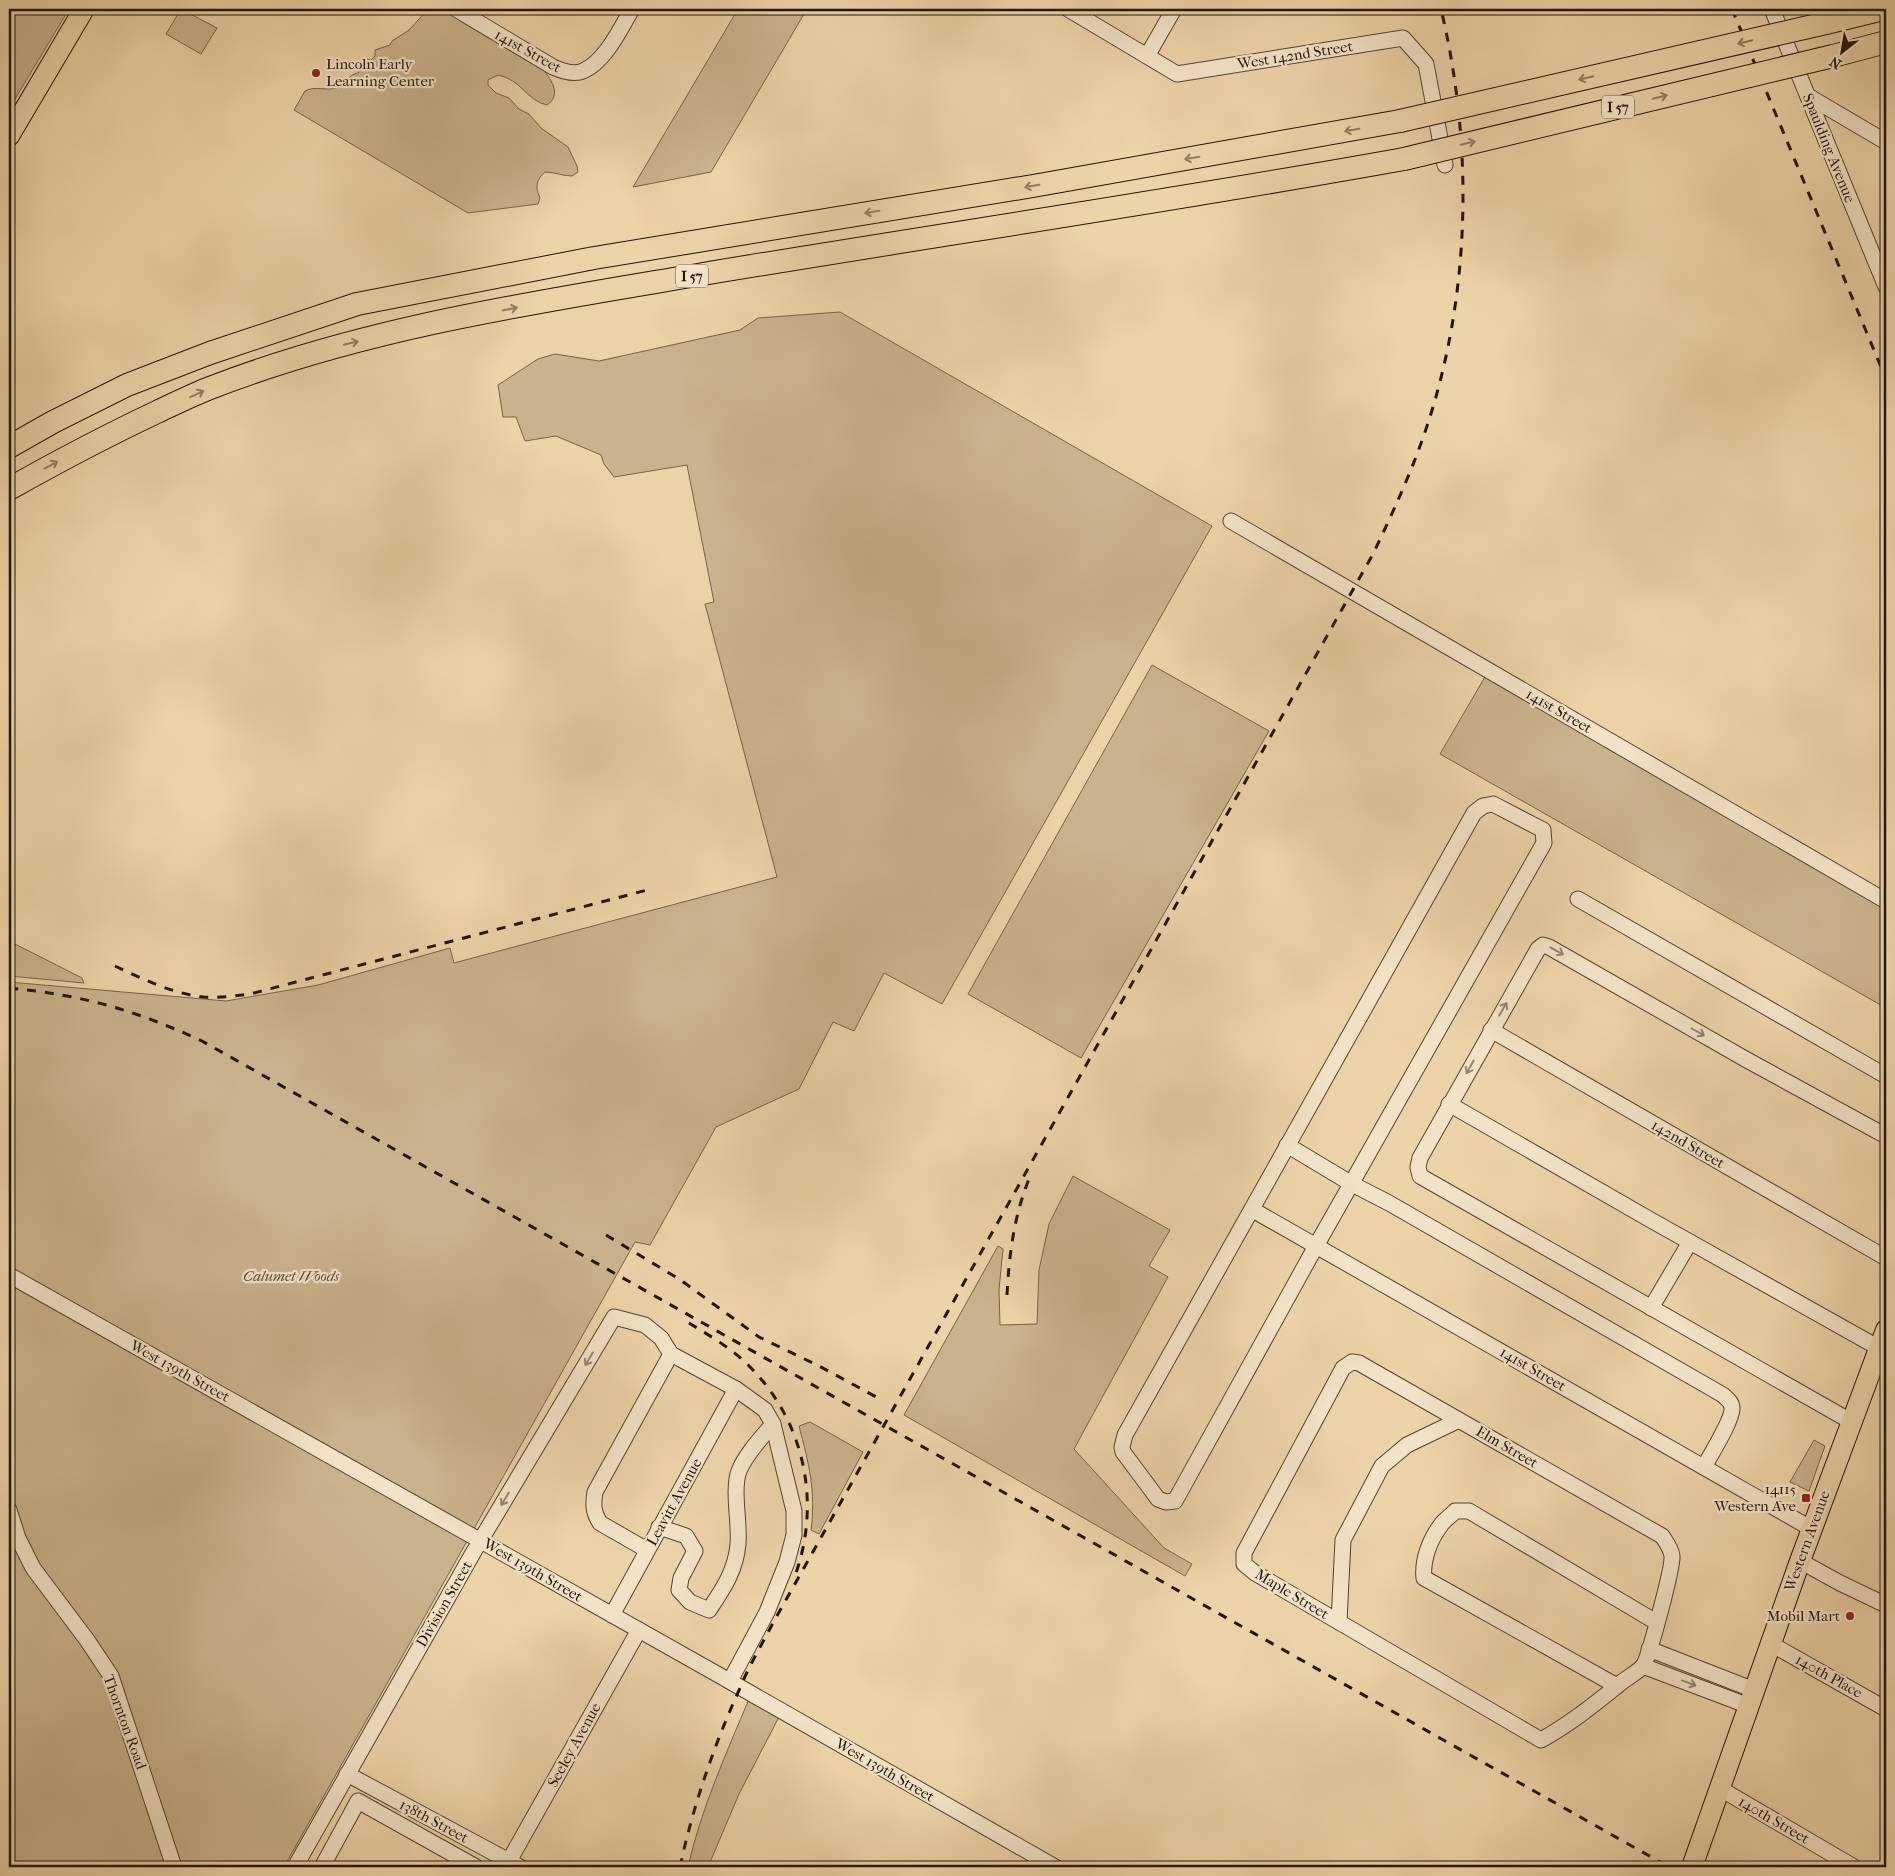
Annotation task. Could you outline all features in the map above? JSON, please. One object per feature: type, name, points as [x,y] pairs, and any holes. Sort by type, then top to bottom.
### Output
[{"type":"highway","name":"I 57","points":[[9,447],[53,422],[127,385],[210,353],[357,304],[594,258],[1043,184],[1400,121],[1883,9]]},
{"type":"highway","name":"I 57","points":[[9,489],[126,426],[207,389],[341,345],[591,293],[1404,159],[1886,42]]},
{"type":"main road","points":[[9,136],[84,9]]},
{"type":"main road","name":"Western Avenue","points":[[1692,1867],[1800,1561],[1883,1339]]},
{"type":"street","name":"141st Street","points":[[456,9],[552,67],[575,73],[583,72],[599,59],[611,44],[632,9]]},
{"type":"street","name":"West 142nd Street","points":[[1068,9],[1177,74],[1404,38],[1426,64],[1445,165]]},
{"type":"street","points":[[1147,56],[1174,9]]},
{"type":"street","name":"Spaulding Avenue","points":[[1772,9],[1886,288]]},
{"type":"street","points":[[1808,96],[1886,142]]},
{"type":"street","name":"141st Street","points":[[1231,521],[1886,901]]},
{"type":"street","points":[[1493,804],[1543,830],[1544,843],[1352,1184],[1175,1500],[1166,1502],[1158,1499],[1123,1452],[1122,1447],[1125,1435],[1254,1210],[1287,1145],[1474,813],[1483,806],[1493,804]]},
{"type":"street","points":[[1578,899],[1886,1076]]},
{"type":"street","points":[[1852,1422],[1420,1176],[1418,1167],[1420,1158],[1490,1030],[1538,949],[1543,945],[1550,947],[1747,1060],[1886,1136]]},
{"type":"street","name":"142nd Street","points":[[1490,1030],[1886,1258]]},
{"type":"street","points":[[1450,1104],[1690,1242],[1883,1339]]},
{"type":"street","points":[[1287,1145],[1352,1184],[1723,1395],[1730,1401],[1732,1409],[1730,1418],[1704,1467]]},
{"type":"street","name":"141st Street","points":[[1254,1210],[1812,1529]]},
{"type":"street","points":[[1651,1308],[1690,1242]]},
{"type":"street","name":"West 139th Street","points":[[9,1275],[481,1540],[1055,1867]]},
{"type":"street","name":"Division Street","points":[[300,1866],[347,1774],[481,1540],[614,1317],[645,1325],[661,1338],[671,1354]]},
{"type":"street","points":[[647,1550],[600,1523],[595,1516],[593,1505],[595,1492],[671,1354],[736,1389],[765,1410],[772,1424],[794,1511],[794,1535],[787,1562],[767,1612],[730,1681]]},
{"type":"street","name":"Elm Street","points":[[1352,1362],[1360,1363],[1662,1536],[1669,1546],[1672,1555],[1670,1570],[1656,1622]]},
{"type":"street","name":"Maple Street","points":[[1352,1362],[1343,1368],[1244,1553],[1244,1564],[1255,1573],[1541,1740],[1554,1733],[1617,1686]]},
{"type":"street","name":"Leavitt Avenue","points":[[612,1615],[736,1389]]},
{"type":"street","points":[[1339,1622],[1343,1540],[1382,1466],[1407,1445],[1459,1420]]},
{"type":"street","points":[[659,1527],[686,1536],[695,1551],[681,1578],[679,1590],[690,1602],[709,1610],[724,1588],[734,1568],[739,1543],[736,1496],[739,1471],[772,1424]]},
{"type":"street","name":"Thornton Road","points":[[9,1510],[18,1538],[33,1568],[87,1640],[111,1676],[174,1867]]},
{"type":"street","points":[[1455,1511],[1469,1511],[1656,1622],[1649,1649],[1643,1666],[1617,1686],[1424,1578],[1423,1568],[1427,1552],[1441,1525],[1455,1511]]},
{"type":"street","points":[[1800,1561],[1886,1605]]},
{"type":"street","name":"Seeley Avenue","points":[[514,1864],[639,1630]]},
{"type":"street","name":"140th Place","points":[[1770,1644],[1886,1709]]},
{"type":"street","points":[[1649,1649],[1752,1698]]},
{"type":"street","points":[[1643,1666],[1752,1698]]},
{"type":"street","name":"138th Street","points":[[347,1774],[514,1864]]},
{"type":"street","name":"140th Street","points":[[1719,1788],[1854,1867]]},
{"type":"street","points":[[322,1867],[358,1801],[476,1867]]},
{"type":"green space","points":[[9,9],[69,9],[9,109]]},
{"type":"green space","points":[[181,9],[217,28],[201,54],[166,34]]},
{"type":"green space","points":[[428,9],[443,9],[541,67],[551,81],[555,91],[552,101],[547,105],[540,103],[513,81],[506,78],[498,75],[488,80],[488,85],[496,93],[509,98],[519,109],[529,114],[541,128],[568,147],[577,166],[578,172],[572,176],[545,172],[537,184],[540,198],[538,204],[468,213],[294,110],[305,91],[309,89],[338,87],[352,75],[358,73],[367,59],[371,60],[375,56],[375,50],[390,45],[392,41],[409,30]]},
{"type":"green space","points":[[738,9],[807,9],[711,172],[633,187]]},
{"type":"green space","name":"Calumet Woods","points":[[840,312],[1212,526],[942,1004],[884,973],[854,1031],[833,1022],[799,1089],[716,1127],[650,1245],[635,1242],[284,1867],[9,1867],[9,982],[226,1001],[318,985],[450,948],[454,963],[777,877],[705,604],[714,602],[687,465],[614,477],[604,464],[601,455],[556,436],[525,441],[516,417],[503,417],[498,385],[538,359],[555,354],[599,361],[740,330],[758,318]]},
{"type":"green space","points":[[1152,665],[1269,731],[1081,1058],[968,994]]},
{"type":"green space","points":[[1489,670],[1886,901],[1886,1008],[1440,754]]},
{"type":"green space","points":[[9,941],[82,978],[84,983],[9,976]]},
{"type":"green space","points":[[1073,1176],[1170,1230],[1149,1266],[1168,1277],[1074,1449],[1164,1548],[1192,1564],[1185,1576],[904,1415],[998,1246],[1003,1249],[999,1290],[1000,1325],[1037,1324],[1039,1270],[1049,1224]]},
{"type":"green space","points":[[810,1422],[863,1452],[819,1534],[811,1530],[813,1503],[811,1478],[799,1426]]},
{"type":"green space","points":[[1814,1440],[1825,1446],[1809,1491],[1790,1482]]},
{"type":"green space","points":[[749,1699],[779,1717],[739,1794],[708,1867],[688,1867],[707,1803]]},
{"type":"railway","points":[[680,1867],[691,1821],[713,1754],[730,1710],[756,1655],[1373,554],[1406,482],[1421,445],[1446,358],[1455,309],[1460,259],[1463,209],[1462,158],[1451,58],[1441,9]]},
{"type":"railway","points":[[1732,9],[1886,379]]},
{"type":"railway","points":[[115,966],[181,993],[204,997],[250,994],[651,889]]},
{"type":"railway","points":[[9,988],[61,995],[131,1012],[202,1041],[1669,1867]]},
{"type":"railway","points":[[1007,1295],[1013,1236],[1029,1179]]},
{"type":"railway","points":[[606,1235],[679,1279],[759,1337],[819,1366],[880,1399]]},
{"type":"railway","points":[[689,1323],[729,1349],[751,1368],[769,1389],[784,1413],[795,1438],[803,1464],[807,1491],[807,1518],[803,1546],[796,1573]]},
{"type":"place","name":"Lincoln Early Learning Center","points":[[316,73]]},
{"type":"place","name":"14115 Western Ave","points":[[1806,1498]]},
{"type":"place","name":"Mobil Mart","points":[[1850,1616]]}]
